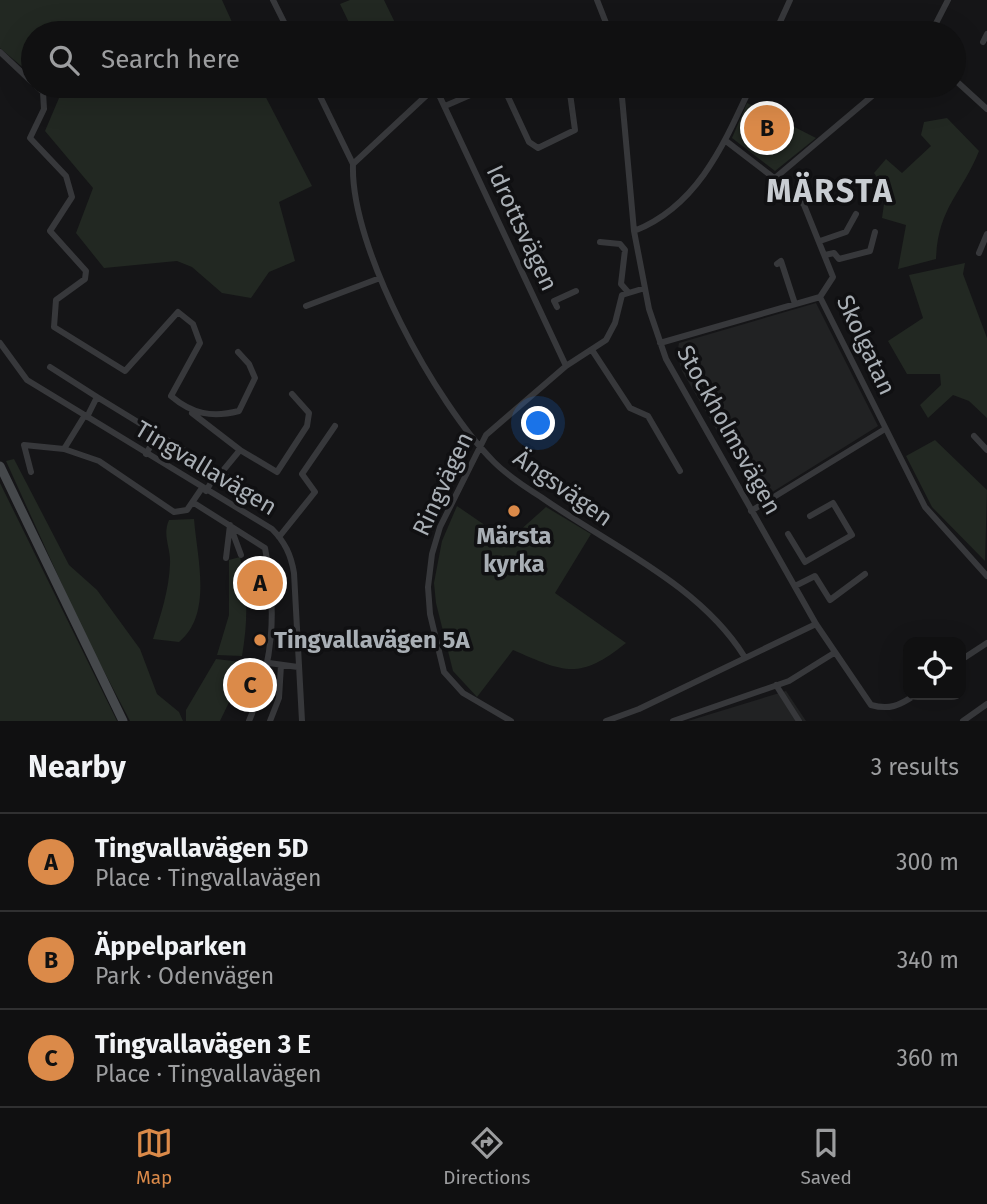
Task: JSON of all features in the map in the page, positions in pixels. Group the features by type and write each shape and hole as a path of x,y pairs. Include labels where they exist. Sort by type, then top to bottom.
{"main road":[{"path":"0,467 122,721"}],"street":[{"path":"274,0 284,21"},
{"path":"597,0 605,21"},
{"path":"780,21 790,0"},
{"path":"937,21 948,0"},
{"path":"983,43 987,34"},
{"path":"0,52 21,71"},
{"path":"966,90 987,109"},
{"path":"43,98 44,109 30,138 66,176 72,197 50,231 86,271 85,279 56,300 54,327 125,371 178,312 193,324 200,343 171,396 240,450 277,472 307,426 309,413 292,394"},
{"name":"Ängsvägen","path":"321,98 353,164 358,209 380,278 405,330 479,445 496,464 540,497 667,580 713,615 730,634 744,656"},
{"path":"353,164 424,98"},
{"path":"440,98 445,106 463,98"},
{"path":"509,98 529,142 538,148 575,130 571,98"},
{"name":"Stockholmsvägen","path":"622,98 634,231 645,288 660,343 679,386 816,624 871,705 884,708 899,706 908,700"},
{"path":"634,231 653,223 697,186 726,141 746,98"},
{"path":"775,178 870,98"},
{"name":"Idrottsvägen","path":"445,106 566,366"},
{"name":"Skolgatan","path":"726,141 775,178 804,205 833,277 820,297 885,429 925,508 987,576"},
{"path":"820,242 846,232 856,214"},
{"path":"825,255 834,253 839,259 870,251 875,232"},
{"path":"979,253 987,234"},
{"path":"600,242 615,242 625,250 621,284 628,292 645,288"},
{"path":"777,264 781,261 795,304"},
{"path":"306,306 380,278"},
{"path":"557,307 554,301 576,291"},
{"name":"Ringvägen","path":"511,721 463,693 449,680 441,662 430,614 428,587 437,536 479,445 492,427 611,333 619,299 628,292"},
{"path":"660,343 820,297"},
{"name":"Tingvallavägen","path":"0,343 27,380 279,537 288,550 294,572 302,721"},
{"path":"592,350 630,408 648,416 680,471"},
{"path":"187,409 204,414 239,411 255,378 250,365 237,352"},
{"path":"50,367 273,505"},
{"path":"64,449 97,397"},
{"path":"279,537 315,492 302,474 335,426"},
{"path":"751,512 885,429"},
{"path":"146,454 157,435"},
{"path":"974,436 987,450"},
{"path":"31,472 24,445 64,449 99,461 174,512 187,510 240,450"},
{"path":"194,503 265,548 274,594 269,663 249,721"},
{"path":"788,534 804,562 852,535 833,503 810,516"},
{"path":"230,526 241,555"},
{"path":"226,558 230,526"},
{"path":"795,586 815,576 830,600 865,574"},
{"path":"606,721 639,709 744,656 816,624"},
{"path":"966,657 987,643"},
{"path":"673,721 776,685 806,671 834,653"},
{"path":"269,663 298,667"},
{"path":"270,721 279,698 281,665"},
{"path":"776,685 799,721"},
{"path":"963,721 987,704"}],"shaded area":[{"path":"0,0 222,0 232,21 21,21 21,66 0,48"},
{"path":"350,0 384,0 394,21 348,21 340,4"},
{"path":"59,98 266,98 312,186 279,202 295,261 269,272 251,298 222,293 192,267 177,261 104,268 76,233 93,188 45,131"},
{"path":"747,103 816,138 775,171 732,138"},
{"path":"947,118 979,151 946,213 941,226 936,259 898,269 906,225 882,218 886,190 874,173 886,159 902,173 931,146 921,135 924,122"},
{"path":"965,263 963,274 987,338 987,418 969,401 953,395 928,418 920,405 941,385 940,374 907,374 888,341 923,318 909,275"},
{"path":"816,303 878,426 758,501 682,371 677,354 679,343"},
{"path":"935,440 987,490 985,561 932,507 906,456"},
{"path":"14,459 69,565 97,590 140,649 157,694 179,712 183,721 130,721 84,633 6,461"},
{"path":"0,483 117,721 0,721"},
{"path":"457,506 508,541 546,507 591,534 555,593 626,643 596,663 571,669 546,664 513,650 477,697 453,671 436,603 434,583 442,541"},
{"path":"194,519 200,568 196,616 190,630 179,642 153,639 168,583 170,558 166,531 169,520"},
{"path":"240,557 246,606 242,656 217,655 229,615 229,560"},
{"path":"216,659 241,662 232,696 220,721 186,721 186,710"},
{"path":"786,691 806,721 688,721"}],"place":[{"name":"Äppelparken","path":"767,128"},
{"name":"Märsta kyrka","path":"514,511"},
{"name":"Tingvallavägen 5D","path":"260,583"},
{"name":"Tingvallavägen 5A","path":"260,640"},
{"name":"Tingvallavägen 3 E","path":"250,685"}],"district":[{"name":"MÄRSTA","path":"830,191"}]}
